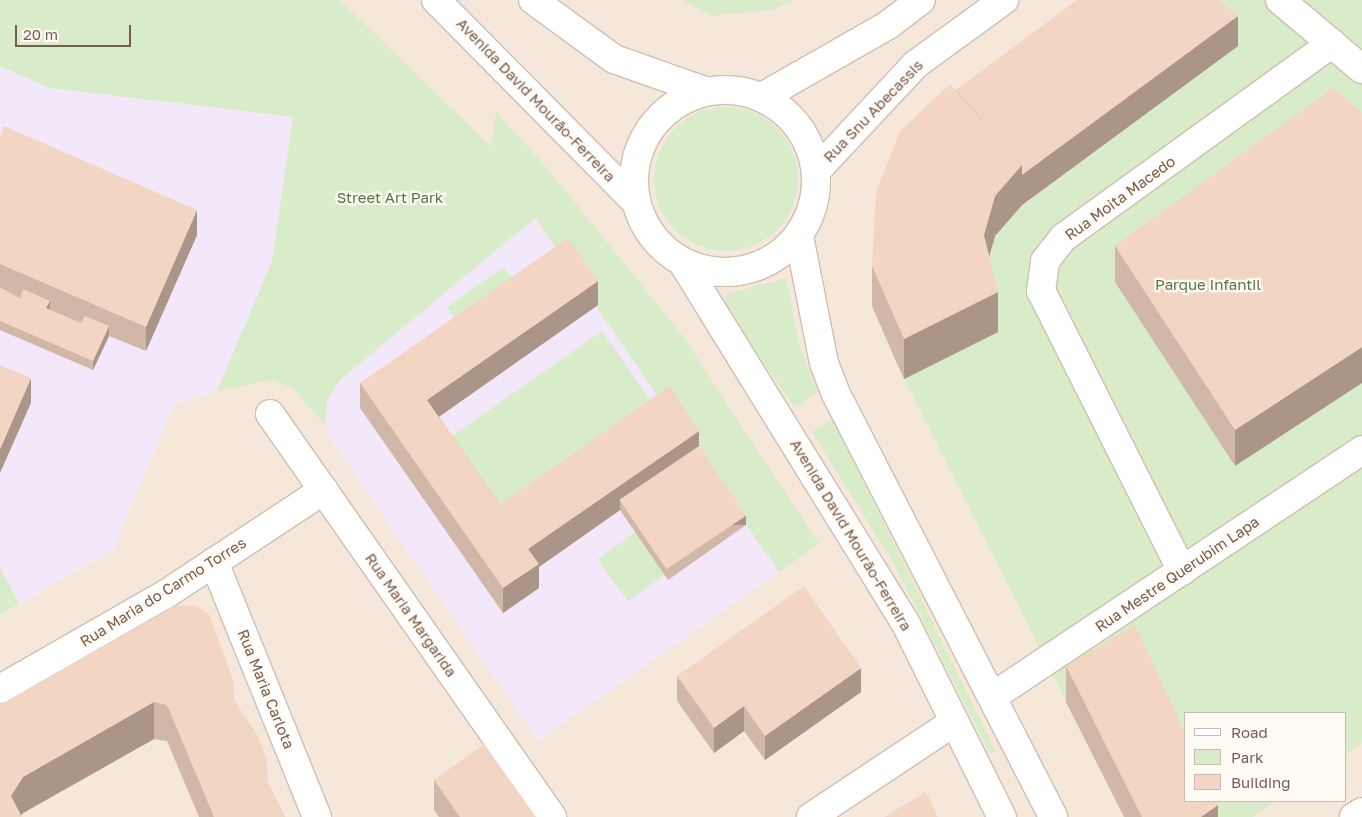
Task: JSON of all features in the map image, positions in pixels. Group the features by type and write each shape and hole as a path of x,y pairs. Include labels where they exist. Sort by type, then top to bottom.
{"street":[{"name":"Avenida David Mourão-Ferreira","path":"436,0 636,202"},
{"path":"533,0 614,59 705,91"},
{"path":"762,97 888,25 921,0"},
{"name":"Rua Snu Abecassis","path":"817,170 916,64 1004,0"},
{"path":"1280,0 1362,69"},
{"name":"Rua Moita Macedo","path":"1182,571 1041,291 1045,260 1063,238 1332,44"},
{"path":"734,90 762,97 789,114 808,140 817,170 816,193 799,236 781,254 759,267 707,272 683,263 661,248 645,227 636,202 633,173 640,145 656,121 678,102 705,91 734,90"},
{"path":"799,236 824,363 836,394 1053,817"},
{"name":"Avenida David Mourão-Ferreira","path":"683,263 875,572 1002,817"},
{"name":"Rua Maria Margarida","path":"270,414 552,817"},
{"name":"Rua Mestre Querubim Lapa","path":"992,697 1362,450"},
{"name":"Rua Maria do Carmo Torres","path":"0,689 214,562 324,490"},
{"name":"Rua Maria Carlota","path":"214,562 317,817"},
{"path":"811,817 954,722"},
{"path":"1354,817 1362,812"}],"shaded area":[{"path":"0,0 1362,0 1362,817 0,817 0,615 113,550 174,404 217,391 293,117 0,66","holes":["975,709 995,752 990,754 969,713"]},
{"path":"0,66 49,88 293,117 272,262 217,391 174,404 113,550 0,615"},
{"path":"535,218 779,572 538,741 328,436 325,415 330,392 342,378"}],"green space":[{"name":"Street Art Park","path":"0,0 340,0 491,147 496,112 546,167 683,336 819,544 779,572 535,218 342,378 327,400 325,425 293,389 273,380 217,391 272,262 293,117 49,88 0,66"},
{"path":"681,0 795,0 771,10 712,16"},
{"name":"Parque Infantil","path":"1112,0 1362,0 1362,743 1347,753 1347,712 1184,712 1184,802 1276,802 1253,817 1124,817 890,351 872,306"},
{"path":"726,107 740,108 754,113 766,119 777,128 786,139 792,151 797,165 797,193 792,207 786,219 777,230 766,239 754,245 740,250 726,251 712,250 698,245 686,239 675,230 666,219 660,207 655,193 654,179 655,165 660,151 666,139 675,128 686,119 698,113 712,108"},
{"path":"504,267 523,294 466,334 447,307"},
{"path":"786,278 799,344 818,392 794,407 723,304 727,294"},
{"path":"602,331 658,410 501,520 446,441"},
{"path":"832,419 996,752 990,754 894,564 812,432"},
{"path":"638,530 669,572 628,601 598,559"},
{"path":"0,567 19,604 0,615"}],"building":[{"path":"1077,0 1219,0 1238,16 1022,175 1022,165 956,90"},
{"path":"950,84 1022,165 995,196 984,235 998,292 904,339 872,266 876,192 900,131"},
{"path":"1333,88 1362,113 1362,347 1235,430 1115,246"},
{"path":"4,126 197,210 146,327 0,264 0,136"},
{"path":"568,238 598,281 427,400 500,505 670,386 699,431 528,549 539,564 503,588 360,383"},
{"path":"0,289 20,298 23,289 50,301 46,308 81,323 85,316 109,326 93,361 0,321"},
{"path":"0,365 31,378 0,449"},
{"path":"699,446 746,516 666,569 619,500"},
{"path":"804,586 861,668 765,736 744,706 714,728 677,676"},
{"path":"194,605 209,614 234,683 234,700 258,736 267,761 268,784 285,817 214,817 167,705 154,702 23,777 11,796 22,817 0,817 0,705 175,606"},
{"path":"1135,625 1184,731 1184,802 1216,802 1218,805 1201,817 1142,817 1066,666"},
{"path":"484,744 536,817 460,817 434,780"},
{"path":"926,792 938,817 884,817"}]}
